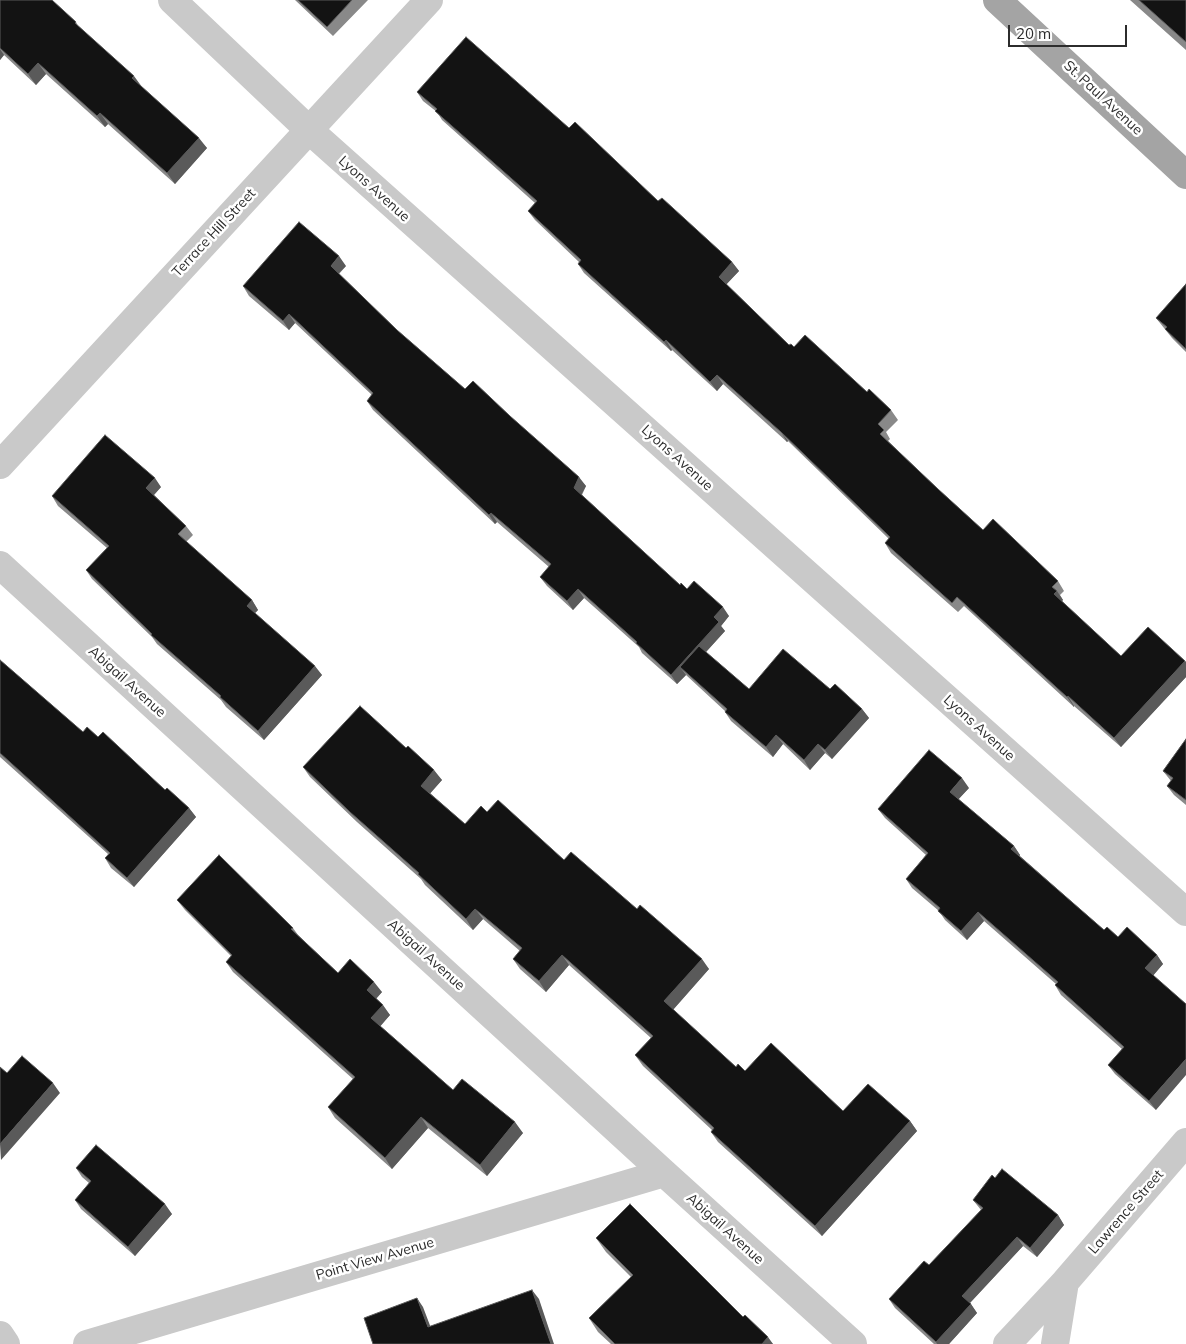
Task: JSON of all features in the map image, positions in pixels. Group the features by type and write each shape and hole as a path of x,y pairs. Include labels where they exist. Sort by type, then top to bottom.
{"main road":[{"name":"St. Paul Avenue","path":"997,0 1186,175"}],"street":[{"name":"Lyons Avenue","path":"172,0 309,130 1186,912"},
{"name":"Terrace Hill Street","path":"0,465 429,0"},
{"name":"Abigail Avenue","path":"0,565 853,1344"},
{"name":"Lawrence Street","path":"1007,1344 1065,1282 1186,1142"},
{"name":"Point View Avenue","path":"87,1344 664,1173"},
{"path":"1055,1344 1065,1282"},
{"path":"0,1335 6,1344"}],"building":[{"path":"0,0 52,0 134,76 132,78 199,138 167,173 100,113 97,116 38,63 28,74 0,48"},
{"path":"298,0 352,0 327,27"},
{"path":"1139,0 1186,0 1186,42"},
{"path":"466,37 569,128 575,122 658,201 662,198 732,262 719,277 789,345 791,344 794,347 805,335 867,392 869,389 891,410 878,424 884,430 880,434 983,530 993,519 1058,581 1052,587 1057,591 1054,594 1121,656 1148,627 1185,661 1114,738 957,597 952,603 885,543 890,537 781,432 717,375 710,382 666,340 664,342 578,264 581,260 528,211 537,201 435,111 437,109 417,92"},
{"path":"299,222 339,256 331,266 397,330 465,389 473,381 579,477 574,488 680,585 681,583 687,589 694,581 723,607 714,617 719,622 671,675 578,589 567,601 540,577 551,564 491,513 489,515 367,401 373,393 289,314 283,321 243,286"},
{"path":"1186,284 1186,349 1165,329 1167,327 1156,318"},
{"path":"105,435 155,478 146,488 186,526 178,534 252,600 247,606 315,666 258,731 151,635 86,570 109,546 52,496"},
{"path":"699,646 749,689 783,649 830,689 835,684 862,709 825,750 818,744 804,760 776,735 766,747 725,712 727,709 680,667"},
{"path":"0,660 83,732 87,727 98,737 103,732 165,790 167,788 189,808 127,878 105,858 110,853 0,753"},
{"path":"360,706 406,748 408,746 434,770 421,786 465,824 481,806 487,812 498,800 564,860 571,852 637,909 640,905 702,959 664,1001 736,1067 738,1064 745,1071 771,1043 843,1111 868,1084 910,1121 815,1226 711,1132 714,1128 635,1055 653,1036 562,955 539,981 513,959 522,948 475,909 466,919 419,873 350,812 303,767"},
{"path":"1186,739 1186,800 1167,786 1173,778 1163,771"},
{"path":"929,750 962,778 950,792 1014,846 1011,849 1104,930 1107,927 1118,937 1127,927 1157,955 1145,968 1186,1004 1186,1059 1149,1101 1108,1065 1124,1047 1055,985 1058,982 978,912 961,931 938,911 940,908 906,879 928,853 878,809"},
{"path":"219,855 293,928 291,929 338,973 350,959 374,982 367,990 383,1005 371,1018 453,1090 462,1079 515,1122 480,1165 421,1117 385,1158 328,1107 355,1077 226,962 232,955 177,900"},
{"path":"22,1056 53,1083 0,1144 0,1067 7,1073"},
{"path":"96,1145 165,1204 128,1247 75,1200 91,1181 76,1168"},
{"path":"1002,1169 1058,1215 1030,1248 1017,1237 962,1296 971,1304 936,1342 889,1299 924,1261 929,1265 983,1208 973,1200 992,1175 995,1178"},
{"path":"630,1204 743,1317 745,1315 768,1337 762,1344 615,1344 589,1318 633,1275 596,1238"},
{"path":"532,1290 551,1344 373,1344 364,1318 417,1298 428,1327"}]}
